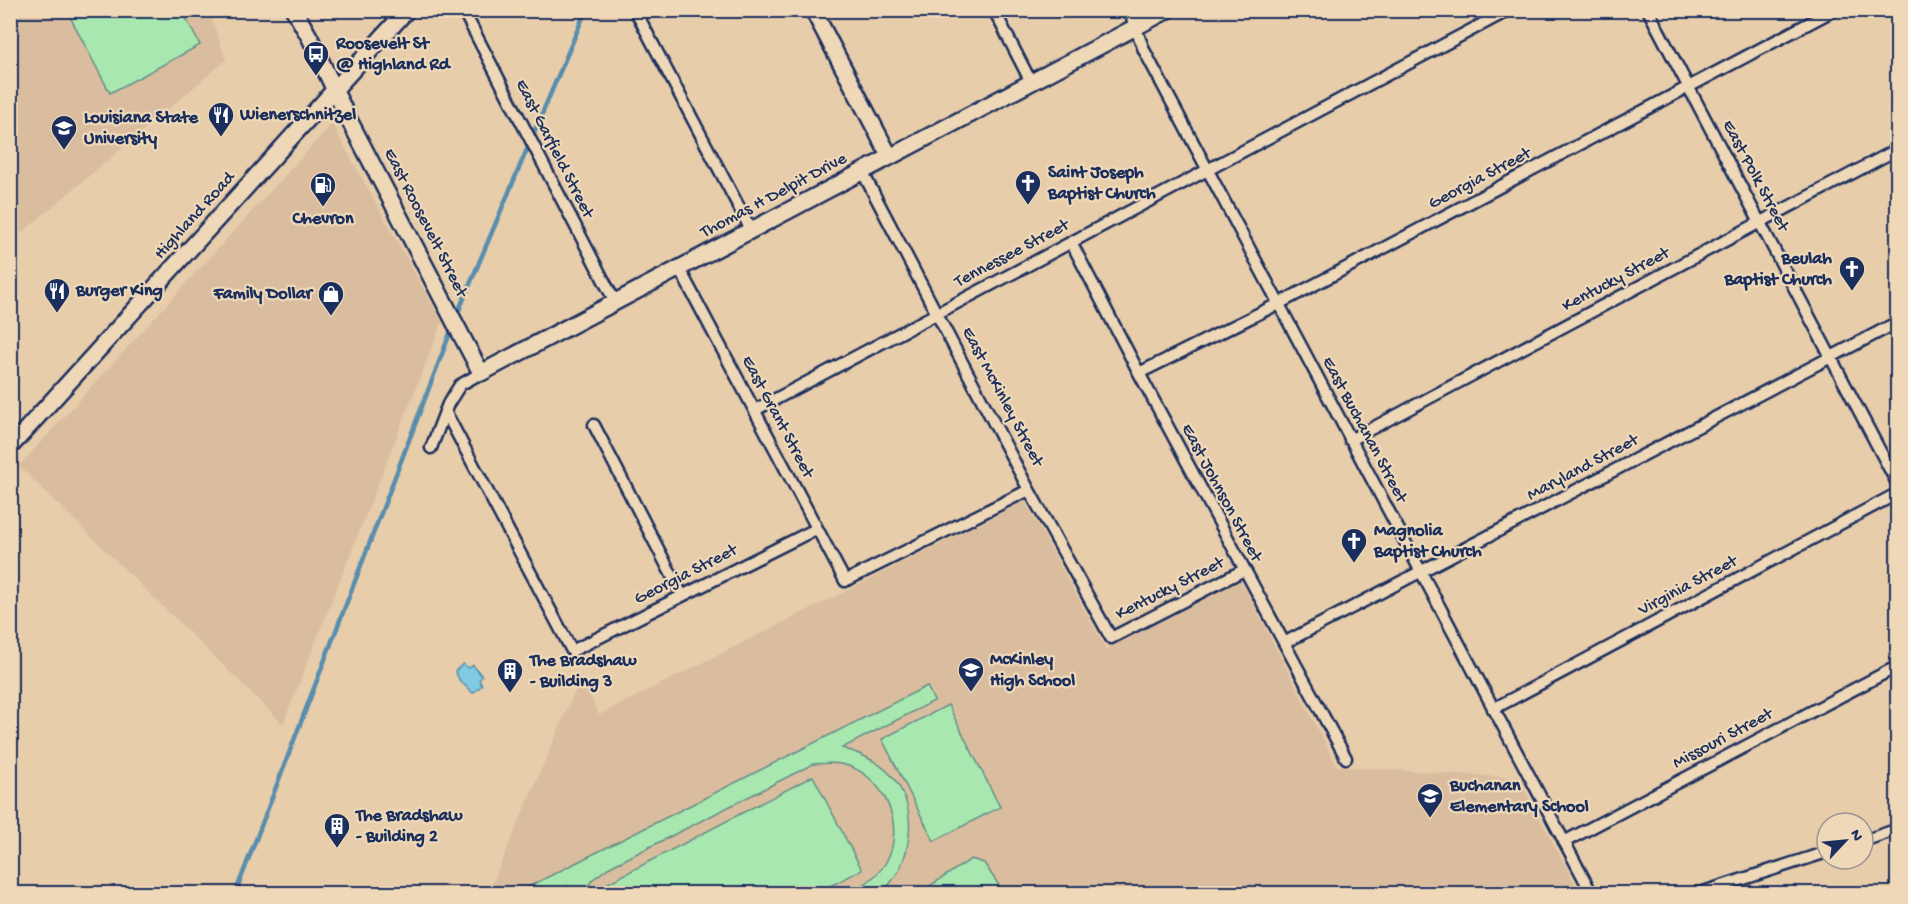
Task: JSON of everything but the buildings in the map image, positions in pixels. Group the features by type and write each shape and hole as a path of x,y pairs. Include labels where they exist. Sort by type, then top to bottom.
{"main road":[{"name":"East Roosevelt Street","path":"294,10 481,373"},
{"name":"Highland Road","path":"10,447 407,10"},
{"path":"813,10 890,157"},
{"name":"Thomas H Delpit Drive","path":"481,373 1168,10"}],"street":[{"name":"East Garfield Street","path":"463,10 615,302"},
{"path":"635,10 751,230"},
{"path":"994,10 1031,82"},
{"name":"East Buchanan Street","path":"1130,10 1144,50 1592,894"},
{"name":"Tennessee Street","path":"755,410 1509,10"},
{"name":"East Polk Street","path":"1648,10 1898,485"},
{"name":"Georgia Street","path":"1139,373 1278,304 1834,10"},
{"name":"Kentucky Street","path":"1350,440 1898,149"},
{"name":"East McKinley Street","path":"862,171 1029,490 1110,638"},
{"name":"East Johnson Street","path":"1071,242 1346,758"},
{"name":"East Grant Street","path":"679,268 845,581 1029,490"},
{"name":"Maryland Street","path":"1284,643 1898,322"},
{"name":"Thomas H Delpit Drive","path":"431,448 447,404 460,385 481,373"},
{"name":"Georgia Street","path":"445,411 572,651 816,529"},
{"path":"594,425 682,595"},
{"name":"Virginia Street","path":"1493,708 1898,493"},
{"name":"Kentucky Street","path":"1110,638 1244,570"},
{"name":"Missouri Street","path":"1564,842 1898,666"},
{"path":"1875,837 1898,829"},
{"path":"1697,894 1815,856"}],"shaded area":[{"name":"Louisiana State University","path":"11,11 209,11 226,60 11,242"},
{"path":"332,124 442,322 283,724 19,466"},
{"name":"McKinley High School","path":"1025,501 1106,649 1241,580 1337,766 1518,778 1580,893 488,894 581,677 599,715"}],"green space":[{"path":"67,11 182,11 200,45 110,93"},
{"path":"927,686 934,701 842,748 866,757 881,766 894,779 905,799 909,814 908,843 898,871 881,893 848,893 870,881 886,862 892,847 894,832 887,802 869,777 856,769 831,763 813,764 608,868 592,880 584,893 565,893 568,886 553,893 516,893"},
{"path":"948,705 1000,807 934,841 882,739"},
{"path":"813,776 862,870 816,893 613,893 608,883"},
{"path":"971,859 984,863 1004,893 919,893"}],"water":[{"path":"463,664 469,668 473,665 482,676 479,680 482,685 473,693 460,681 455,671"}],"waterway":[{"path":"456,317 586,10"},
{"path":"235,894 452,328"}],"place":[{"name":"Roosevelt St @ Highland Rd","path":"316,77"},
{"name":"Wienerschnitzel","path":"221,138"},
{"name":"Louisiana State University","path":"64,151"},
{"name":"Saint Joseph Baptist Church","path":"1028,206"},
{"name":"Chevron","path":"323,208"},
{"name":"Beulah Baptist Church","path":"1852,292"},
{"name":"Burger King","path":"57,314"},
{"name":"Family Dollar","path":"331,317"},
{"name":"Magnolia Baptist Church","path":"1354,564"},
{"name":"McKinley High School","path":"971,693"},
{"name":"The Bradshaw - Building 3","path":"510,694"},
{"name":"Buchanan Elementary School","path":"1430,819"},
{"name":"The Bradshaw - Building 2","path":"337,849"}]}
